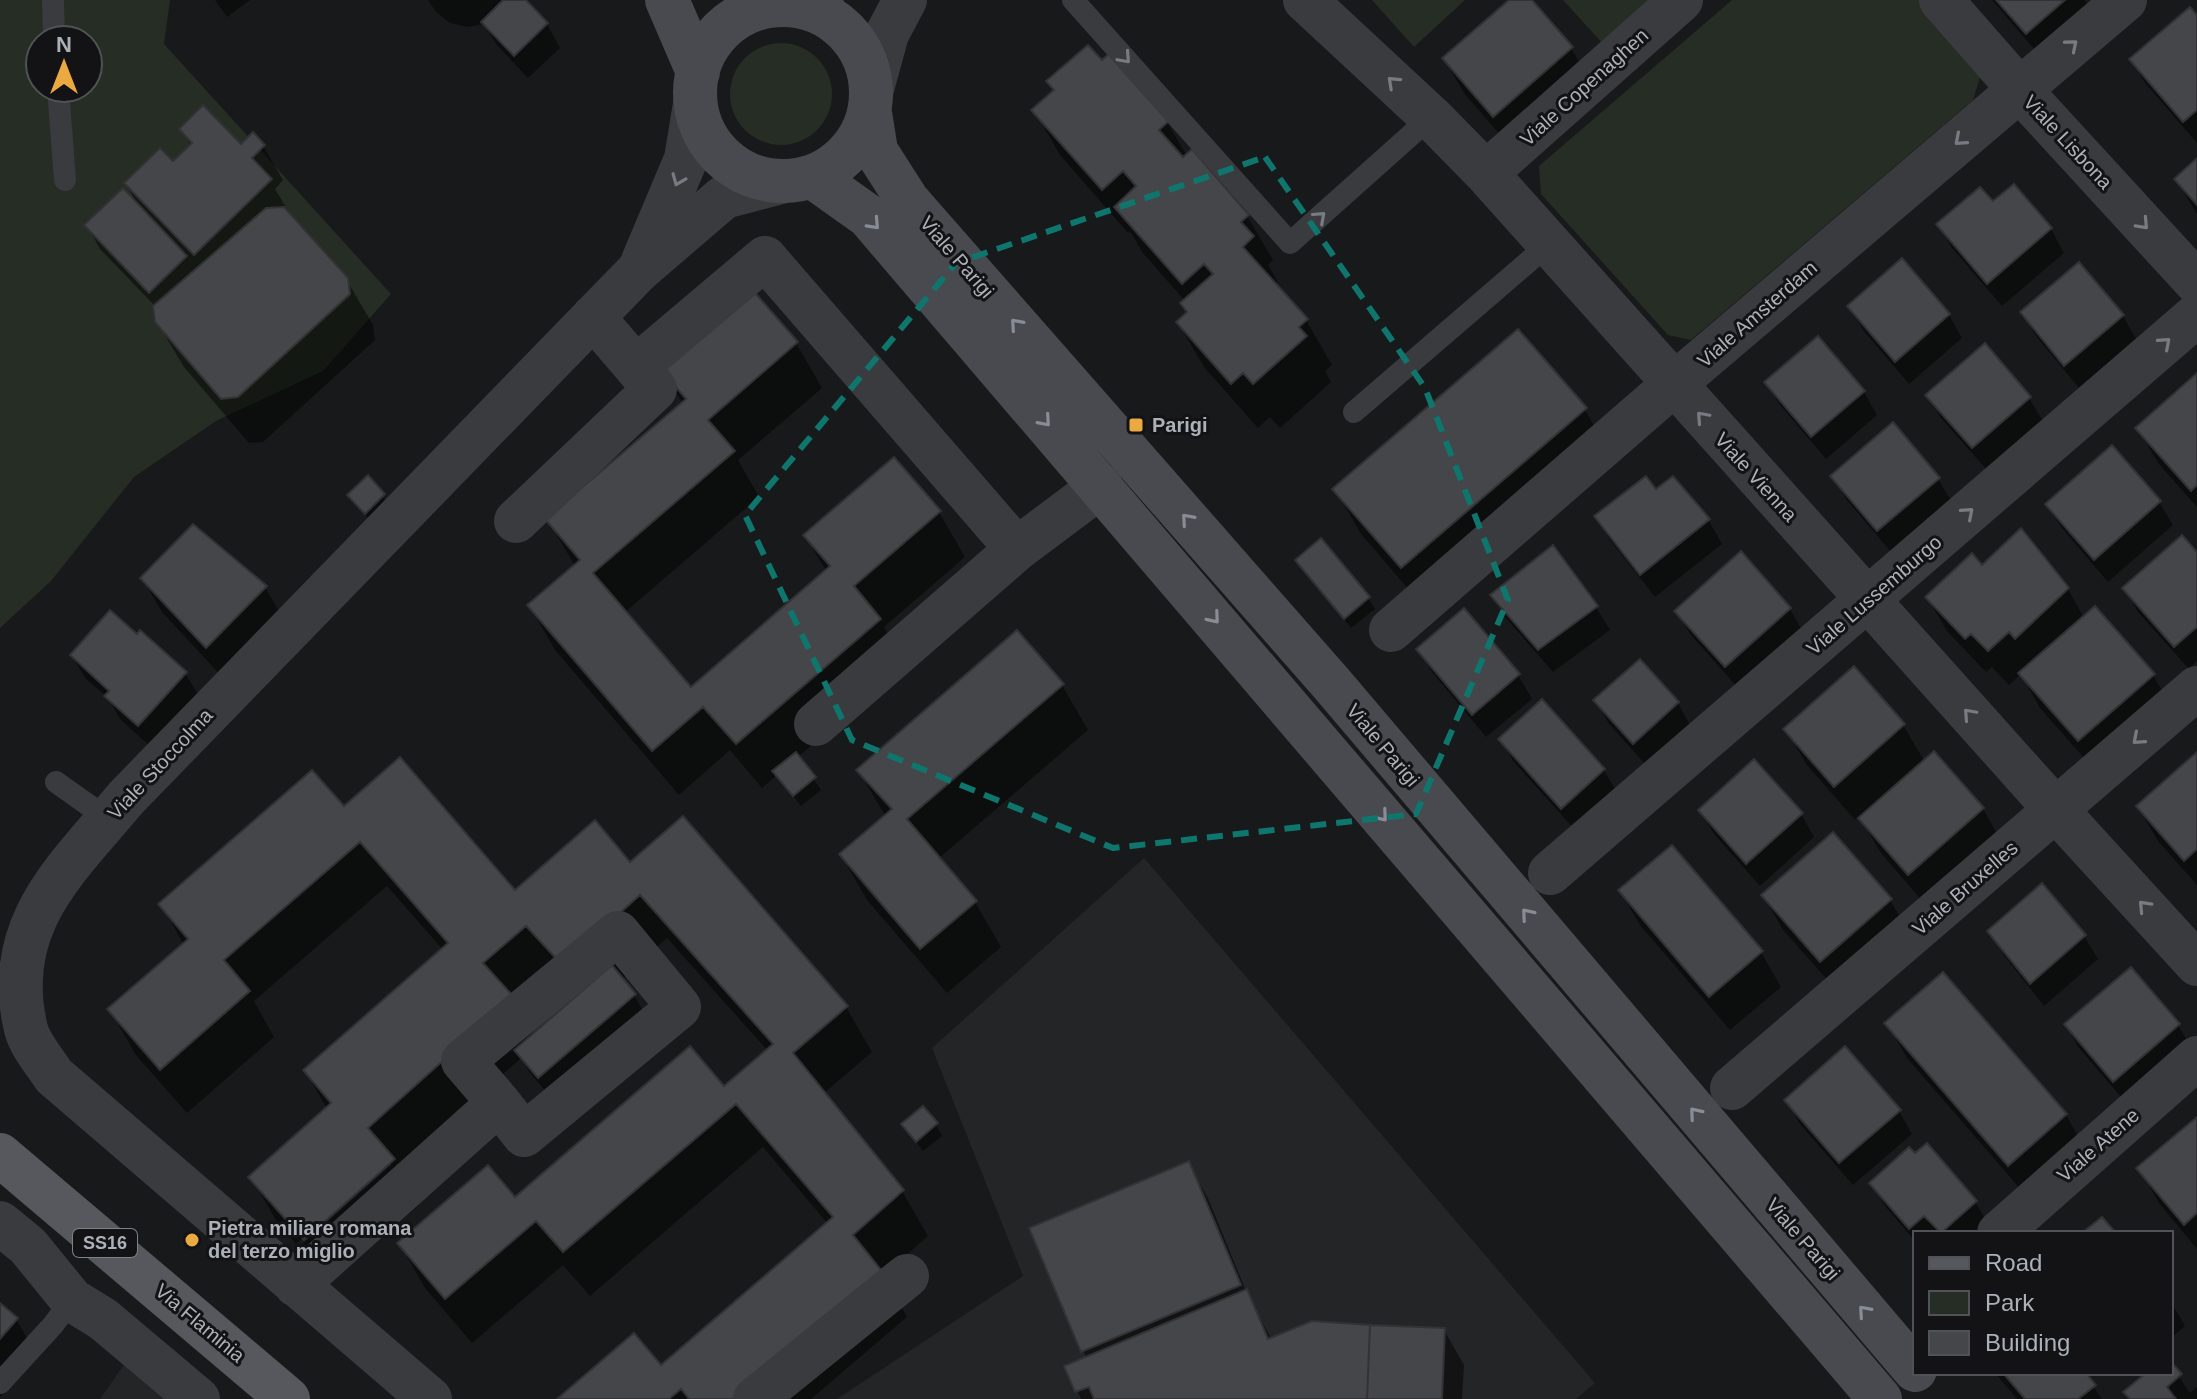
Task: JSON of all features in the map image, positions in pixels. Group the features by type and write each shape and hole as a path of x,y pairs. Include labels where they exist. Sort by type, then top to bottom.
{"main road":[{"path":"667,0 696,88 701,126 713,149 733,166 756,177 797,179 832,167 849,153 861,136 871,101 867,66 857,45 842,27 822,14 793,3 750,11 729,23 713,39 701,59 696,88"},
{"name":"Viale Parigi","path":"871,101 876,151 908,201 1331,683 1913,1367"},
{"name":"Viale Parigi","path":"797,179 868,216 1880,1399"},
{"name":"Via Flaminia","path":"0,1155 288,1399"},
{"name":"Viale Parigi","path":"1919,1375 1940,1399"}],"street":[{"path":"871,101 887,34 905,0"},
{"name":"Viale Vienna","path":"1305,0 1431,117 1486,173 1673,385 2197,964"},
{"name":"Viale Copenaghen","path":"1486,173 1681,0"},
{"name":"Viale Lisbona","path":"1941,0 2197,283"},
{"name":"Viale Amsterdam","path":"1391,630 2125,0"},
{"name":"Viale Stoccolma","path":"639,270 686,159 696,88"},
{"name":"Viale Stoccolma","path":"430,1399 54,1076 27,1031 19,972 35,913 63,871 108,819 639,270 724,197 797,179"},
{"path":"636,367 765,258 1017,549"},
{"name":"Viale Lussemburgo","path":"1550,873 2197,315"},
{"path":"516,521 655,389 593,317"},
{"path":"816,724 1017,549 1101,486"},
{"name":"Viale Bruxelles","path":"1732,1088 2197,688"},
{"path":"618,933 679,1007 524,1135 499,1103 463,1061 618,933"},
{"name":"Viale Atene","path":"2001,1231 2197,1058"},
{"path":"296,1285 499,1103"},
{"path":"0,1223 28,1246 72,1300 103,1319 183,1387 210,1331"},
{"path":"755,1399 907,1276"}],"lane":[{"path":"53,0 54,24"},
{"path":"1073,0 1290,243 1431,117"},
{"path":"59,104 65,180"},
{"path":"1354,412 1549,244"},
{"path":"56,782 108,819"},
{"path":"0,1383 72,1300"}],"highlighted area":[{"path":"1265,157 1425,388 1508,600 1416,814 1113,848 852,740 745,515 956,263"}],"shaded area":[{"path":"1144,858 1595,1383 1576,1399 837,1399 1023,1276 932,1048"},
{"path":"126,1362 171,1399 100,1399"}],"green space":[{"path":"0,0 170,0 164,44 391,294 323,371 216,421 134,477 51,581 0,628"},
{"path":"1372,0 1465,0 1414,47"},
{"path":"1563,0 1654,0 1603,44"},
{"path":"1732,0 1921,0 1982,71 1973,100 1691,340 1668,335 1541,194 1539,166"},
{"path":"781,43 800,47 817,58 828,75 832,94 828,113 817,130 800,141 781,145 762,141 745,130 734,113 730,94 734,75 745,58 762,47"}],"building":[{"path":"503,0 526,0 548,23 514,56 481,22"},
{"path":"1509,0 1532,0 1573,47 1493,117 1442,58"},
{"path":"1996,0 2065,0 2026,34"},
{"path":"2190,7 2197,15 2197,110 2183,122 2129,59"},
{"path":"1088,45 1102,60 1110,53 1169,121 1159,130 1183,157 1192,149 1249,215 1241,222 1254,236 1243,247 1308,319 1299,327 1307,336 1253,384 1243,373 1231,384 1176,322 1187,312 1180,303 1213,274 1204,264 1182,284 1114,207 1136,186 1123,171 1102,190 1031,110 1054,90 1046,81"},
{"path":"203,105 241,144 253,132 265,145 252,158 272,179 194,255 124,183 160,148 173,161 192,143 179,129"},
{"path":"2197,158 2197,205 2174,179"},
{"path":"2014,184 2052,228 1987,284 1936,224 1980,187 1993,201"},
{"path":"123,188 187,256 149,293 84,225"},
{"path":"284,207 348,278 350,294 238,397 221,399 155,322 153,306 266,208"},
{"path":"1902,258 1950,314 1895,362 1847,306"},
{"path":"2079,262 2124,315 2064,366 2020,312"},
{"path":"749,286 798,342 708,420 735,451 593,573 691,687 830,566 803,535 894,457 941,511 854,586 881,619 736,744 703,707 652,751 527,605 580,560 545,519 686,399 657,365"},
{"path":"1518,329 1587,408 1401,568 1332,489"},
{"path":"1818,336 1865,391 1811,437 1764,382"},
{"path":"1985,343 2031,397 1972,448 1925,395"},
{"path":"2197,373 2197,485 2191,491 2135,428"},
{"path":"1893,422 1940,478 1877,531 1830,476"},
{"path":"2112,445 2161,501 2094,560 2045,504"},
{"path":"368,475 385,494 365,514 347,495"},
{"path":"1646,476 1656,489 1673,476 1710,519 1640,575 1594,516"},
{"path":"193,524 267,586 206,648 140,578"},
{"path":"2021,528 2069,588 2015,639 2009,632 1988,651 1971,634 1965,639 1925,597 1972,553 1982,565"},
{"path":"2182,535 2197,552 2197,627 2174,647 2122,588"},
{"path":"1321,538 1370,597 1344,619 1295,560"},
{"path":"1553,545 1598,606 1538,650 1490,595"},
{"path":"1741,551 1791,608 1725,667 1674,611"},
{"path":"2095,606 2155,674 2078,741 2018,673"},
{"path":"1464,608 1520,674 1472,715 1416,649"},
{"path":"110,610 137,634 140,630 187,672 138,726 104,696 109,691 70,655"},
{"path":"1017,630 1064,684 907,819 977,901 920,949 839,854 892,809 856,770"},
{"path":"1640,659 1679,702 1633,744 1593,700"},
{"path":"1854,666 1905,724 1834,787 1783,729"},
{"path":"1542,699 1605,769 1561,809 1498,739"},
{"path":"1934,751 1984,808 1908,875 1858,818"},
{"path":"796,752 816,777 793,796 772,771"},
{"path":"2197,752 2197,849 2184,861 2136,806"},
{"path":"400,757 515,890 595,820 630,862 683,816 848,1006 793,1053 904,1190 853,1235 882,1271 733,1399 689,1399 681,1389 669,1399 557,1399 634,1333 661,1365 833,1217 736,1104 563,1252 536,1221 445,1299 397,1243 488,1165 515,1197 690,1046 724,1086 773,1044 640,895 562,965 526,926 483,963 514,997 368,1128 395,1159 304,1240 248,1177 331,1103 303,1070 448,943 360,842 224,960 250,991 160,1070 107,1009 188,939 158,904 312,770 344,806"},
{"path":"1754,759 1803,813 1746,864 1698,810"},
{"path":"1833,832 1892,899 1820,962 1761,895"},
{"path":"1672,845 1763,951 1709,997 1618,890"},
{"path":"2042,883 2086,935 2030,984 1987,931"},
{"path":"612,965 636,994 538,1078 514,1050"},
{"path":"2131,967 2180,1024 2113,1082 2064,1024"},
{"path":"1943,972 2067,1114 2008,1166 1884,1023"},
{"path":"1845,1046 1901,1110 1839,1163 1784,1100"},
{"path":"923,1106 938,1123 916,1142 901,1124"},
{"path":"2197,1117 2197,1213 2184,1225 2136,1168"},
{"path":"1927,1143 1977,1201 1943,1231 1939,1231 1924,1216 1909,1229 1869,1183 1909,1147 1915,1153"},
{"path":"1189,1161 1241,1285 1081,1352 1029,1228"},
{"path":"2102,1217 2114,1231 2084,1231"},
{"path":"1247,1289 1268,1339 1312,1321 1370,1325 1367,1399 1094,1399 1089,1387 1075,1392 1064,1366"},
{"path":"0,1303 18,1318 0,1339"},
{"path":"1370,1325 1445,1328 1442,1399 1367,1399"},
{"path":"2173,1364 2182,1374 2167,1387 2176,1399 2130,1399 2123,1392 2144,1375 2173,1375"},
{"path":"2005,1375 2088,1375 2096,1385 2078,1399 2025,1399"}],"place":[{"name":"Parigi","path":"1136,425"},
{"name":"Pietra miliare romana del terzo miglio","path":"192,1240"}]}
